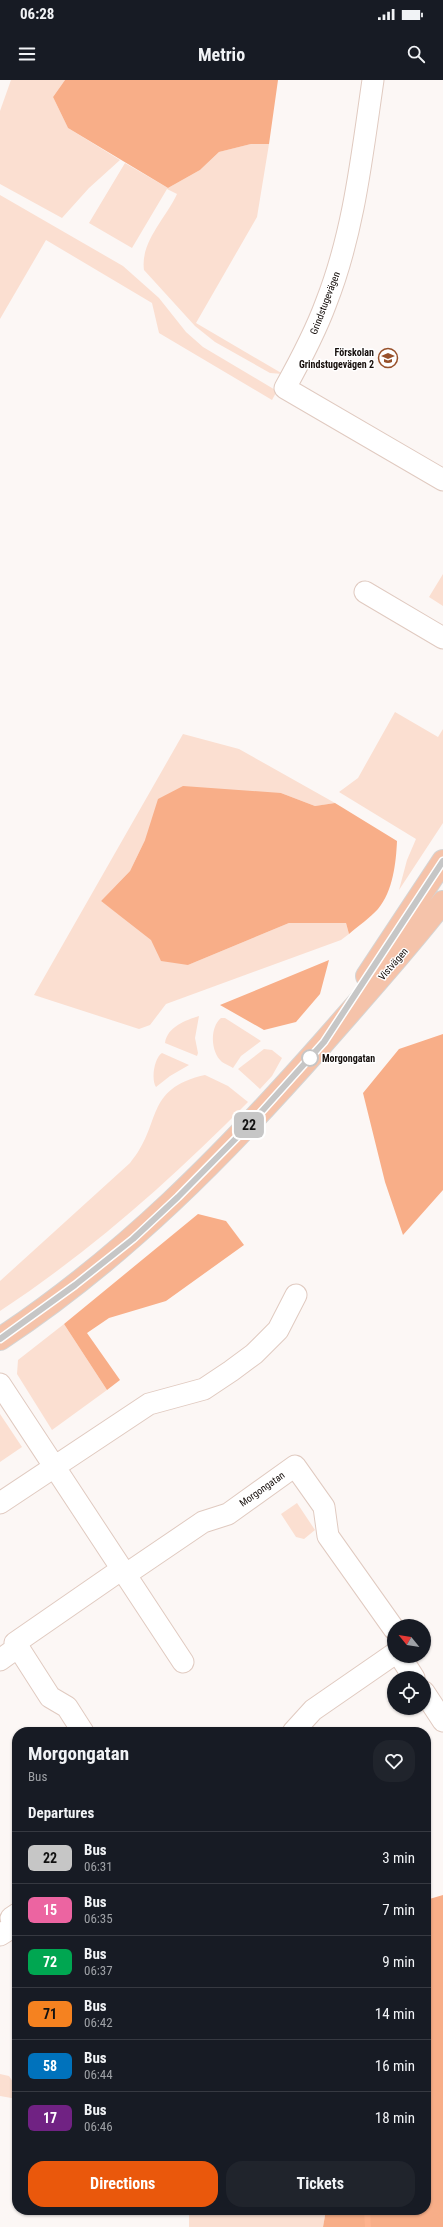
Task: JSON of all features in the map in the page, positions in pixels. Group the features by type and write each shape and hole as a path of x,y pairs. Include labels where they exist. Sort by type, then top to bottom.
{"main road":[{"name":"Vistvägen","path":"324,1042 443,861"},
{"name":"Vistvägen","path":"0,1339 81,1281 133,1239 178,1197 276,1096 403,953 443,902"}],"street":[{"name":"Grindstugevägen","path":"373,80 352,216 341,259 323,310 285,388 443,480"},
{"path":"365,592 443,638"},
{"path":"0,1503 149,1404 204,1389 236,1367 254,1354 278,1330 296,1295"},
{"path":"0,1384 183,1662"},
{"name":"Morgongatan","path":"0,1660 18,1647 15,1642 204,1522 228,1514 295,1466 324,1507 328,1536 387,1619"},
{"path":"18,1647 50,1697 67,1707 80,1727"},
{"path":"298,1727 313,1710 387,1659"},
{"path":"431,1703 443,1721"}],"shaded area":[{"path":"11,80 65,80 53,97 68,128 120,160 89,188 62,218 0,184 0,111"},
{"path":"65,80 278,80 269,144 251,144 219,152 200,170 168,188 68,128 53,97"},
{"path":"251,144 269,144 257,217 196,323 283,374 270,373 215,342 195,326 144,270 146,250 150,240 177,194 167,189 132,248 89,223 125,163 168,188 200,170 219,152"},
{"path":"0,195 123,266 159,298 186,332 203,347 277,391 272,400 159,333 152,303 46,240 0,319"},
{"path":"443,574 443,606 429,597"},
{"path":"395,712 438,737 443,729 443,823 399,890 407,860 416,839 339,792 358,778"},
{"path":"183,734 239,749 335,803 315,806 281,793 145,840 130,871 101,901 188,965 289,923 346,923 349,934 341,940 166,1004 150,1025 139,1029 34,995"},
{"path":"183,786 281,793 315,806 335,803 397,841 393,876 383,902 368,919 349,934 346,923 289,923 188,965 161,961 151,940 101,901 130,871 145,840 158,799"},
{"path":"329,960 320,994 296,1022 264,1030 220,1005"},
{"path":"199,1016 195,1038 198,1053 197,1056 165,1043 173,1028 183,1022"},
{"path":"221,1018 225,1018 261,1041 241,1056 233,1068 222,1062 215,1052 213,1033 217,1022"},
{"path":"443,1034 443,1190 403,1235 385,1182 363,1093 399,1049"},
{"path":"264,1049 272,1050 282,1058 272,1076 260,1089 238,1069"},
{"path":"162,1053 189,1065 170,1076 156,1087 154,1084 154,1069 157,1059"},
{"path":"205,1075 228,1086 248,1102 190,1159 130,1213 66,1264 0,1311 0,1281 130,1163 140,1149 163,1099 172,1089 185,1081"},
{"path":"198,1214 226,1221 244,1245 166,1301 109,1318 87,1333 120,1380 107,1390 64,1324"},
{"path":"64,1324 107,1390 52,1430 17,1374 18,1360"},
{"path":"0,1414 22,1447 0,1462"},
{"path":"297,1503 315,1530 304,1539 296,1537 281,1514"},
{"path":"443,1895 443,2227 323,2227 325,2215 431,2215 431,1899"},
{"path":"0,2074 9,2076 12,2080 12,2098 0,2096"},
{"path":"189,2215 325,2215 323,2227 189,2227"}],"waterway":[{"path":"367,2215 368,2227"}],"bus line":[{"name":"22","path":"0,1339 27,1321 87,1276 133,1239 221,1155 254,1120 324,1042 443,861"}],"place":[{"name":"Förskolan Grindstugevägen 2","path":"388,358"},
{"name":"Morgongatan","path":"310,1058"}]}
